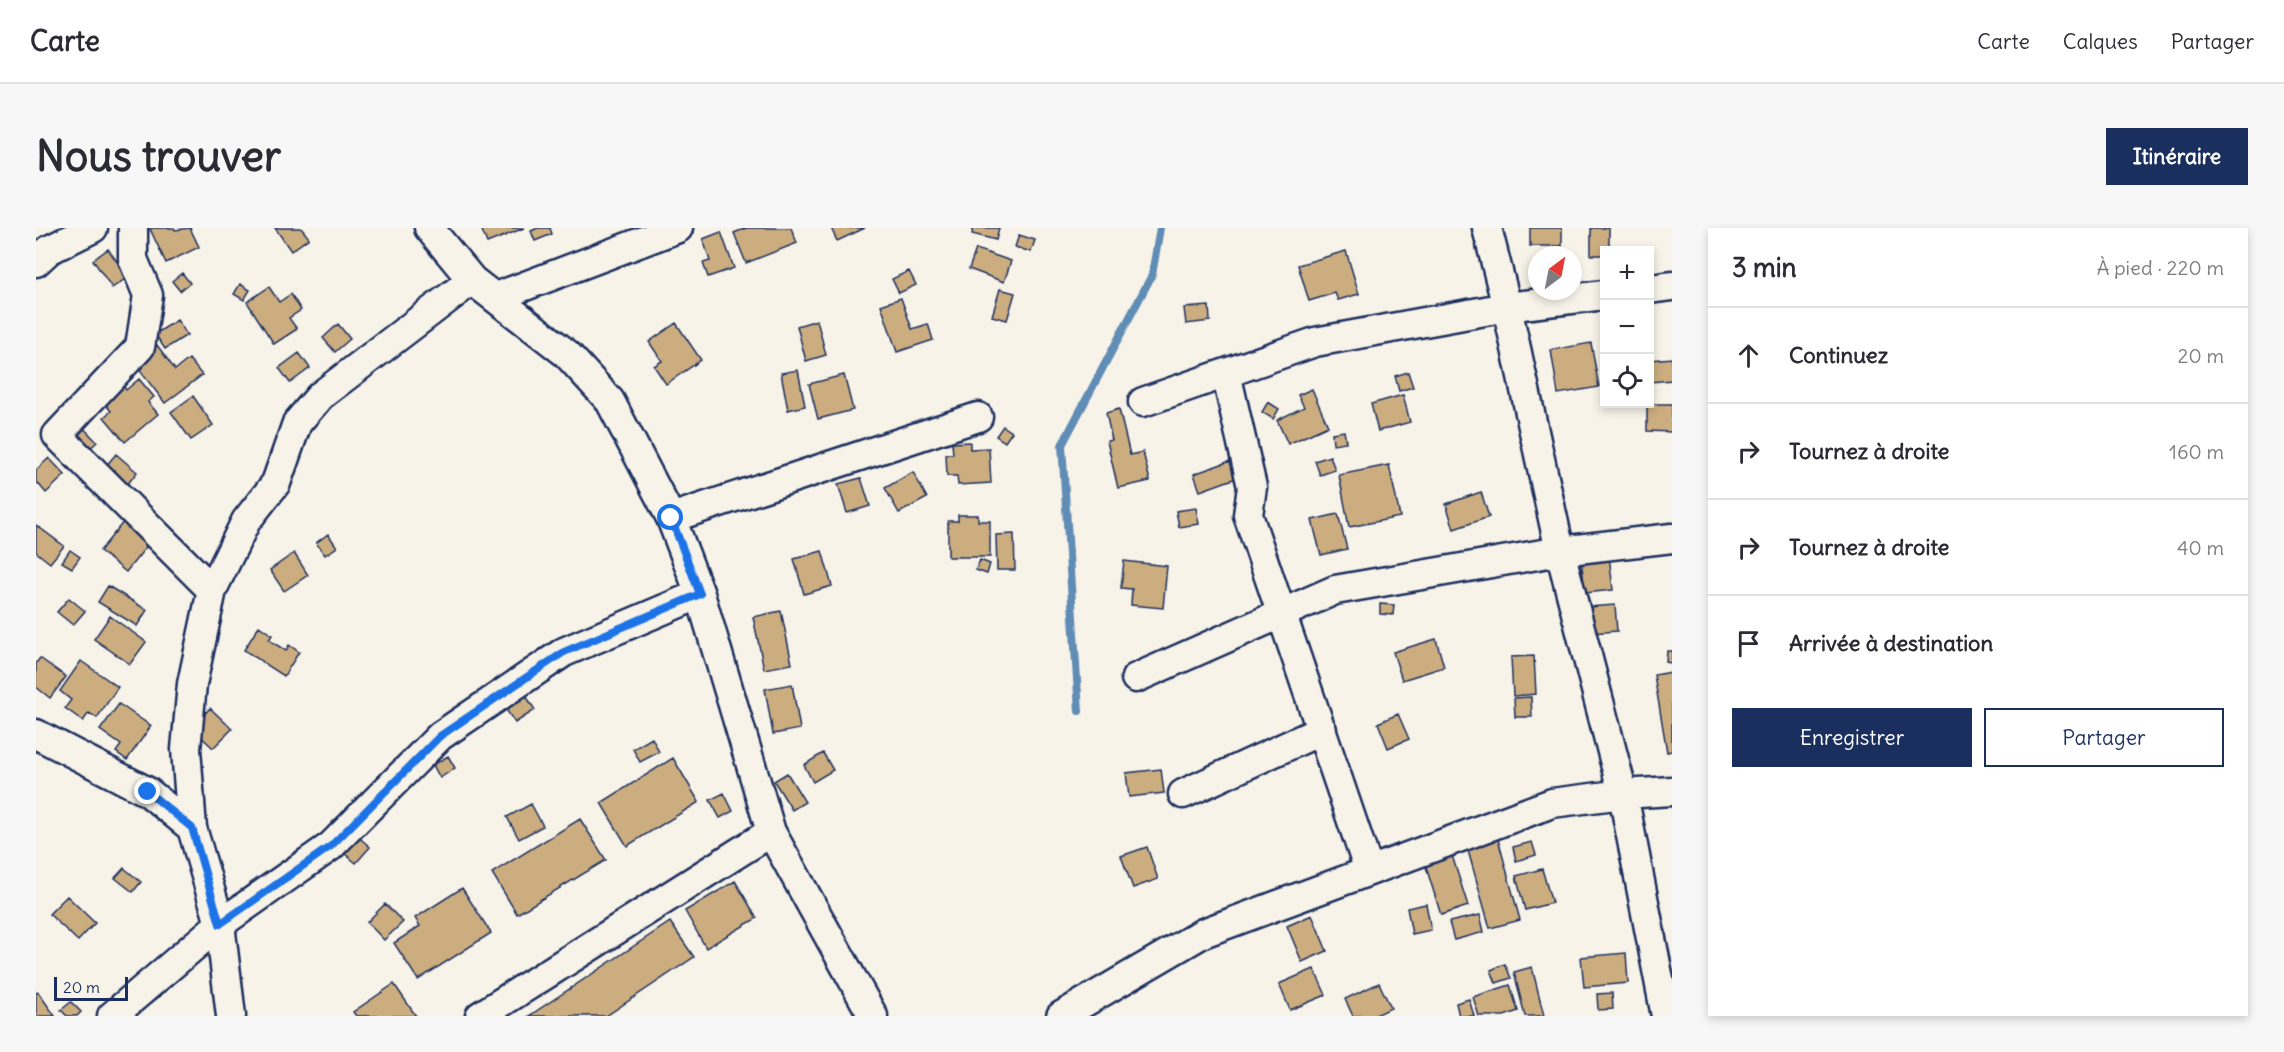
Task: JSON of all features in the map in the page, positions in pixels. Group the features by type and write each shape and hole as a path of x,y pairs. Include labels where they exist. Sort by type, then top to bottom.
{"street":[{"path":"36,262 49,250 93,228"},
{"path":"133,228 133,259 148,295 140,347 57,435 212,590"},
{"path":"429,228 472,280 567,354 610,401 671,518 700,594 771,832 873,1016"},
{"path":"496,297 678,228"},
{"path":"1487,228 1507,307 1560,551 1623,794 1666,1016"},
{"path":"231,1016 220,924 192,828 186,749 192,684 212,590 246,521 276,483 297,423 320,396 472,280"},
{"path":"1654,288 1672,286"},
{"path":"1143,402 1315,342 1507,307 1600,296"},
{"path":"1226,373 1252,487 1248,515 1369,871"},
{"path":"671,518 978,417"},
{"path":"1136,678 1335,590 1560,551 1672,538"},
{"path":"112,1016 220,924 331,846 440,736 564,652 700,594"},
{"path":"1184,794 1322,730"},
{"path":"36,734 148,792 192,828"},
{"path":"1060,1016 1203,933 1552,803 1623,794 1672,791"},
{"path":"480,1016 771,832"}],"building":[{"path":"174,228 175,230 190,228 199,247 166,263 150,229"},
{"path":"275,228 301,228 309,238 291,251"},
{"path":"481,228 524,228 487,243"},
{"path":"538,228 550,228 552,234 535,241 531,231"},
{"path":"746,228 791,228 797,243 746,263 734,233"},
{"path":"831,228 865,228 837,241"},
{"path":"973,228 999,228 996,240 972,234"},
{"path":"1530,228 1562,228 1562,246 1530,246"},
{"path":"1591,228 1609,228 1609,246 1600,246 1600,255 1591,255"},
{"path":"721,232 734,268 708,277 703,263 710,261 703,239"},
{"path":"1019,235 1035,240 1031,252 1015,247"},
{"path":"108,249 128,277 112,288 93,260"},
{"path":"976,249 1011,261 1004,282 969,269"},
{"path":"1346,251 1359,294 1338,300 1335,293 1309,301 1298,265"},
{"path":"909,271 916,285 899,293 892,279"},
{"path":"182,273 190,283 180,291 172,281"},
{"path":"240,284 250,290 244,300 234,294"},
{"path":"269,287 279,302 291,294 301,310 289,318 297,329 274,344 247,302"},
{"path":"1000,289 1015,293 1007,320 992,316"},
{"path":"901,298 912,329 928,324 933,340 897,352 881,305"},
{"path":"1209,306 1210,321 1186,324 1184,308"},
{"path":"177,320 187,335 165,349 155,334"},
{"path":"817,320 826,355 806,361 797,326"},
{"path":"676,323 701,360 666,384 654,366 662,361 649,342"},
{"path":"338,324 350,339 335,352 323,338"},
{"path":"1591,343 1599,387 1558,394 1551,350"},
{"path":"157,345 175,370 189,359 202,375 165,403 134,363"},
{"path":"299,353 310,368 290,383 279,368"},
{"path":"1672,358 1672,380 1654,382 1654,360"},
{"path":"798,370 805,406 788,410 781,373"},
{"path":"1408,372 1413,387 1399,391 1395,376"},
{"path":"844,375 853,410 818,419 809,384"},
{"path":"139,379 154,397 148,402 158,414 125,442 104,417 111,411 102,400 122,384 126,390"},
{"path":"1312,389 1328,426 1288,444 1277,420 1304,407 1298,395"},
{"path":"1403,395 1410,422 1378,431 1371,404"},
{"path":"193,396 213,425 191,440 171,412"},
{"path":"1268,402 1279,409 1273,419 1262,412"},
{"path":"1654,404 1672,404 1672,432 1647,431 1647,408 1654,408"},
{"path":"1119,409 1130,455 1143,452 1150,481 1118,488 1107,441 1112,440 1106,413"},
{"path":"72,416 97,442 83,455 58,430"},
{"path":"1003,426 1012,432 1005,442 996,436"},
{"path":"1344,431 1346,442 1333,444 1332,433"},
{"path":"970,442 970,449 989,448 991,483 958,485 957,476 947,476 946,454 953,454 952,443"},
{"path":"116,454 137,472 127,485 105,467"},
{"path":"1330,456 1335,470 1320,475 1315,461"},
{"path":"49,458 65,475 46,493 36,481 36,470"},
{"path":"1230,461 1236,478 1200,491 1194,474"},
{"path":"1389,465 1400,517 1349,527 1339,475"},
{"path":"913,472 927,498 899,513 885,488"},
{"path":"861,478 870,506 847,513 838,484"},
{"path":"1481,492 1489,517 1454,529 1446,504"},
{"path":"1196,508 1199,524 1179,527 1176,511"},
{"path":"1338,514 1347,549 1321,555 1312,520"},
{"path":"958,515 978,515 978,521 990,521 990,557 948,557 948,521 958,521"},
{"path":"124,521 150,542 126,572 100,551"},
{"path":"36,525 64,546 50,563 36,552"},
{"path":"328,534 337,547 325,555 316,543"},
{"path":"1014,534 1015,570 997,570 996,535"},
{"path":"1608,546 1613,590 1585,593 1580,549"},
{"path":"70,550 80,557 72,568 62,562"},
{"path":"822,551 832,586 804,594 794,559"},
{"path":"294,553 308,575 284,591 270,570"},
{"path":"980,560 990,564 987,574 976,570"},
{"path":"1124,561 1167,566 1163,608 1131,605 1132,589 1121,588"},
{"path":"108,586 147,610 137,626 98,602"},
{"path":"69,598 85,611 73,625 57,612"},
{"path":"1380,604 1394,605 1393,615 1380,614"},
{"path":"1615,605 1617,631 1591,633 1589,607"},
{"path":"781,611 792,664 764,669 753,617"},
{"path":"110,616 146,642 130,664 94,639"},
{"path":"259,626 272,635 269,640 286,651 289,645 299,652 284,676 244,650"},
{"path":"1436,639 1444,667 1402,680 1393,652"},
{"path":"1667,651 1672,651 1672,663 1666,662"},
{"path":"1534,656 1536,694 1513,696 1511,657"},
{"path":"40,658 66,677 50,698 36,687 36,663"},
{"path":"81,661 118,687 97,718 89,713 83,721 65,708 71,700 60,691"},
{"path":"1672,672 1672,751 1667,752 1654,675"},
{"path":"792,684 800,729 773,734 765,689"},
{"path":"525,694 535,710 515,723 505,708"},
{"path":"1531,697 1532,717 1515,717 1514,698"},
{"path":"119,704 151,726 127,760 116,752 121,745 100,730"},
{"path":"210,708 232,729 213,748 192,728"},
{"path":"1398,714 1409,739 1388,748 1378,723"},
{"path":"652,738 659,752 640,762 633,749"},
{"path":"823,753 833,770 813,782 804,765"},
{"path":"448,756 455,768 440,778 433,765"},
{"path":"673,758 699,802 627,846 601,803"},
{"path":"1161,769 1164,793 1129,797 1126,773"},
{"path":"787,773 805,802 792,810 774,781"},
{"path":"724,793 733,811 720,818 710,800"},
{"path":"531,804 543,826 519,839 507,817"},
{"path":"580,819 606,860 517,914 492,873"},
{"path":"1444,830 1468,906 1441,915 1417,838"},
{"path":"354,833 370,847 356,863 339,849"},
{"path":"1498,839 1520,920 1490,928 1467,847"},
{"path":"1532,842 1536,855 1516,861 1513,847"},
{"path":"1147,847 1158,879 1133,888 1121,856"},
{"path":"124,868 141,882 133,892 115,878"},
{"path":"1542,869 1552,903 1525,910 1516,876"},
{"path":"735,881 757,918 706,948 685,911"},
{"path":"462,888 491,933 418,980 394,943 420,926 415,918"},
{"path":"67,896 95,923 78,941 49,914"},
{"path":"385,904 403,922 384,940 367,922"},
{"path":"1426,904 1431,930 1412,934 1407,908"},
{"path":"1312,915 1327,951 1302,962 1287,926"},
{"path":"1480,915 1484,932 1454,940 1449,922"},
{"path":"670,922 694,957 606,1016 529,1016"},
{"path":"1626,953 1628,983 1584,987 1581,957"},
{"path":"1505,964 1511,978 1496,983 1491,970"},
{"path":"1532,967 1544,1016 1525,1016 1514,972"},
{"path":"1314,969 1326,995 1290,1010 1279,984"},
{"path":"1379,983 1391,1008 1374,1016 1353,1016 1345,999"},
{"path":"394,984 416,1016 356,1016 353,1012"},
{"path":"1510,985 1518,1011 1504,1016 1479,1016 1473,997"},
{"path":"38,992 55,1016 36,1016 36,993"},
{"path":"1612,993 1613,1009 1598,1010 1597,994"},
{"path":"1469,999 1474,1016 1459,1016 1456,1003"},
{"path":"71,1002 81,1012 77,1016 67,1016 61,1010"}],"waterway":[{"path":"1079,711 1062,445 1152,275 1160,228"}],"route":[{"path":"148,792 192,828 220,924 331,846 440,736 564,652 700,594 671,518"}]}
